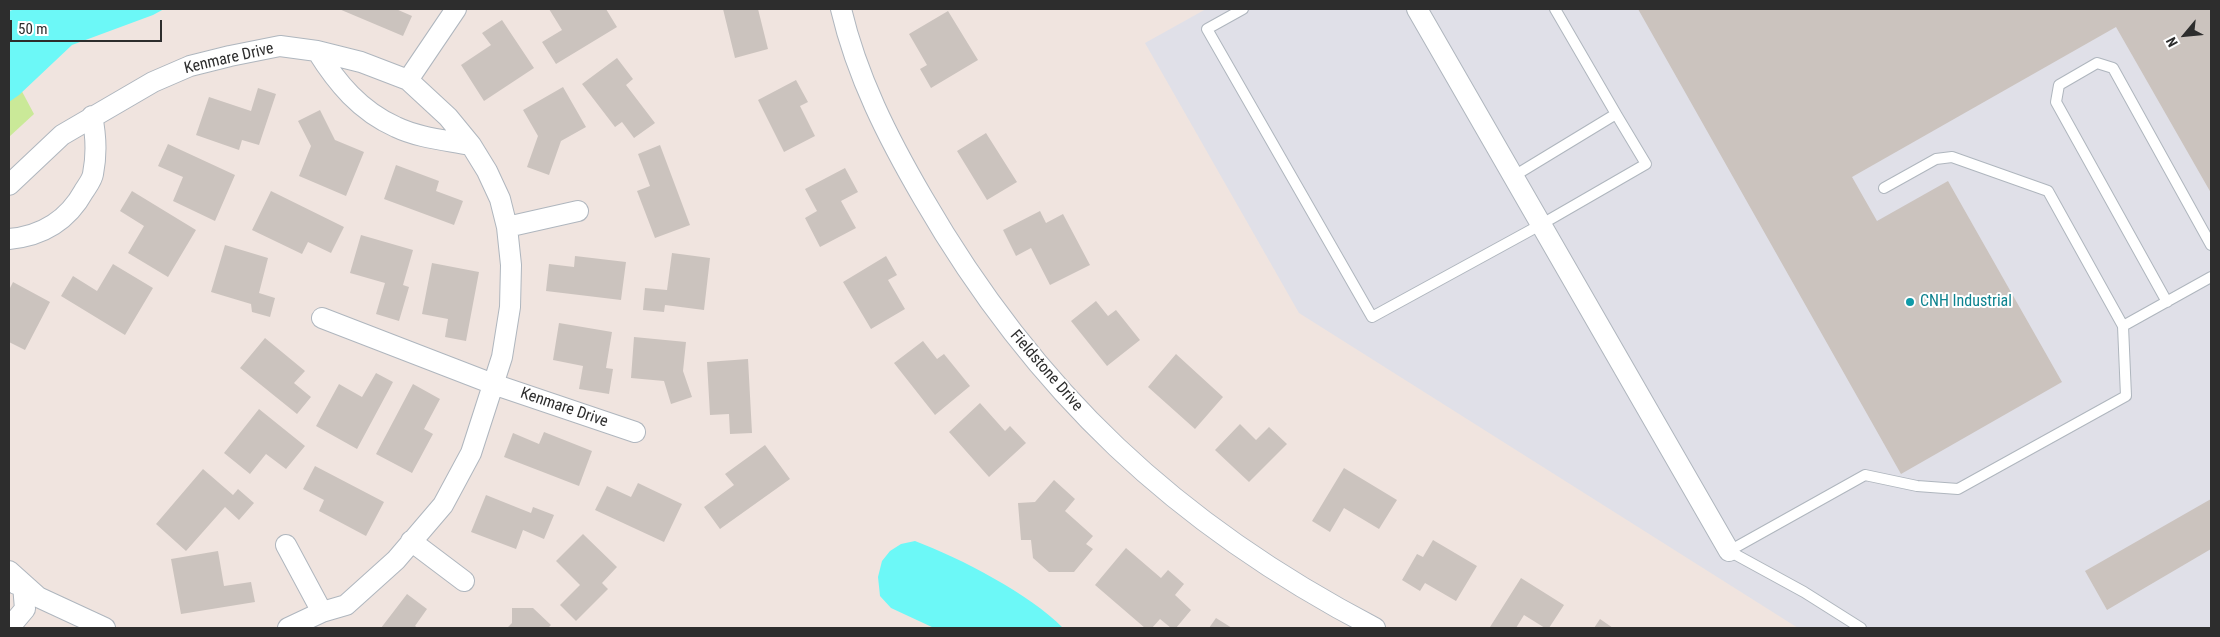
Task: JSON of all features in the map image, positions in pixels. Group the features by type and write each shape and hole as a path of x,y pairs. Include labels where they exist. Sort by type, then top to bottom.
{"street":[{"path":"408,80 456,9"},
{"name":"Fieldstone Drive","path":"842,9 862,77 892,145 948,242 996,312 1046,374 1122,453 1175,500 1262,564 1375,628"},
{"path":"1417,9 1729,551"},
{"name":"Kenmare Drive","path":"9,185 62,135 153,82 190,66 280,46 317,51 361,62 408,80 448,117 471,145 487,171 500,199 507,227 511,266 510,306 502,357 471,453 442,506 396,560 346,605 322,612 288,628"},
{"path":"317,51 337,82 364,108 396,127 429,137 471,145"},
{"path":"9,239 36,234 61,221 77,204 93,176 96,141 92,116"},
{"path":"507,227 578,211"},
{"name":"Kenmare Drive","path":"322,318 493,384 635,432"},
{"path":"411,541 464,581"},
{"path":"286,545 322,612"},
{"path":"9,571 25,609 9,628"},
{"path":"16,584 38,597 105,628"}],"lane":[{"path":"1243,9 1207,29 1372,317 1542,224 1646,164 1555,9"},
{"path":"2166,302 2056,102 2059,84 2097,63 2113,68 2211,245"},
{"path":"1514,176 1616,114"},
{"path":"1729,551 1866,475 1918,486 1958,489 2126,396 2123,326 2048,191 1952,157 1936,159 1884,188"},
{"path":"2123,326 2211,277"},
{"path":"1729,551 1804,592 1861,628"}],"shaded area":[{"path":"1206,9 2211,9 2211,628 1798,628 1299,313 1145,43"}],"green space":[{"path":"9,67 34,114 9,137"}],"water":[{"path":"16,9 164,9 153,15 72,45 19,95 9,102 9,11"},
{"path":"915,541 994,578 1032,602 1063,628 934,628 891,608 880,596 878,577 882,561 890,551 901,544"}],"building":[{"path":"339,9 396,9 412,16 403,36"},
{"path":"549,9 606,9 617,27 556,64 542,42 562,30"},
{"path":"723,9 758,9 768,49 735,58"},
{"name":"CNH Industrial","path":"1638,9 2211,9 2211,193 2116,27 1852,177 1877,221 1948,181 2062,382 1901,474"},
{"path":"948,11 978,60 931,88 920,69 927,65 909,34"},
{"path":"502,20 534,68 484,101 461,65 491,45 482,33"},
{"path":"617,58 633,79 626,85 655,123 634,138 622,122 615,127 582,84"},
{"path":"796,80 808,102 800,106 815,136 784,152 758,100"},
{"path":"563,87 586,127 561,141 549,175 527,167 538,136 523,110"},
{"path":"258,88 276,94 259,145 242,140 239,150 196,135 209,97 251,111"},
{"path":"320,110 335,140 364,152 346,196 299,176 311,146 298,121"},
{"path":"986,133 1017,182 987,200 957,151"},
{"path":"168,144 235,175 215,221 173,201 183,177 158,166"},
{"path":"660,145 690,225 655,238 637,191 650,186 638,154"},
{"path":"396,165 439,181 436,191 463,201 454,225 384,199"},
{"path":"845,168 858,192 841,201 856,228 820,247 805,218 817,211 805,189"},
{"path":"132,191 196,230 168,277 128,253 144,226 120,211"},
{"path":"271,191 344,227 331,253 308,242 302,254 252,230"},
{"path":"1040,211 1046,223 1063,214 1090,265 1050,285 1031,248 1016,256 1003,230"},
{"path":"361,235 413,250 403,285 409,287 399,321 376,314 385,283 350,273"},
{"path":"225,245 268,258 259,293 275,298 270,317 252,312 251,304 211,292"},
{"path":"672,253 710,258 704,310 665,305 664,312 643,310 645,288 667,290"},
{"path":"575,256 626,262 621,300 546,291 549,264 574,267"},
{"path":"886,256 897,275 888,280 905,309 871,329 843,282"},
{"path":"432,263 479,272 466,341 445,337 448,319 422,314"},
{"path":"113,264 153,288 125,335 61,296 73,276 97,291"},
{"path":"13,282 50,302 25,350 9,342 9,290"},
{"path":"1096,301 1108,316 1116,310 1140,340 1107,366 1071,321"},
{"path":"559,323 612,332 606,368 613,369 609,394 579,389 583,366 553,360"},
{"path":"634,337 686,342 683,371 692,397 671,404 664,381 631,378"},
{"path":"265,338 305,371 294,383 311,397 297,414 240,368"},
{"path":"923,341 937,359 944,354 970,386 935,415 894,363"},
{"path":"1176,354 1223,397 1195,429 1148,387"},
{"path":"748,359 752,433 730,434 729,414 710,415 707,362"},
{"path":"376,373 393,382 357,449 316,426 339,384 362,397"},
{"path":"413,384 440,399 424,429 433,434 412,473 376,454"},
{"path":"980,403 1005,431 1010,426 1026,443 989,477 949,432"},
{"path":"259,409 305,446 286,469 266,454 250,474 224,453"},
{"path":"1240,424 1256,440 1269,427 1287,444 1249,482 1215,450"},
{"path":"544,432 592,451 579,486 504,457 513,433 539,444"},
{"path":"765,445 790,479 720,529 704,507 734,485 725,474"},
{"path":"315,466 384,502 366,536 319,511 324,500 303,489"},
{"path":"1344,468 1397,500 1379,529 1344,508 1330,532 1312,521"},
{"path":"203,469 233,495 238,489 254,503 239,520 225,507 186,551 156,524"},
{"path":"1054,480 1075,499 1065,511 1093,536 1086,544 1093,549 1074,572 1049,572 1033,558 1031,540 1021,540 1018,503 1035,502"},
{"path":"638,483 682,504 664,542 595,510 607,486 631,497"},
{"path":"486,495 531,513 533,507 554,515 544,539 523,530 516,549 471,532"},
{"path":"2211,499 2211,549 2107,610 2085,571"},
{"path":"583,534 617,567 602,583 608,589 576,621 560,605 580,585 556,561"},
{"path":"1433,540 1477,566 1456,601 1425,583 1420,591 1402,580 1417,554 1423,557"},
{"path":"1126,548 1161,578 1168,570 1184,584 1175,595 1191,610 1176,628 1171,628 1160,619 1152,628 1145,628 1095,585"},
{"path":"218,551 224,586 251,582 255,602 181,614 171,559"},
{"path":"1521,578 1564,605 1549,628 1545,628 1524,615 1516,628 1490,627"},
{"path":"407,594 427,609 415,626 418,628 381,628"},
{"path":"512,608 533,608 551,625 548,628 507,628 512,623"},
{"path":"1216,618 1232,628 1209,628"},
{"path":"1600,619 1613,628 1594,628"}],"place":[{"name":"CNH Industrial","path":"1910,302"}]}
